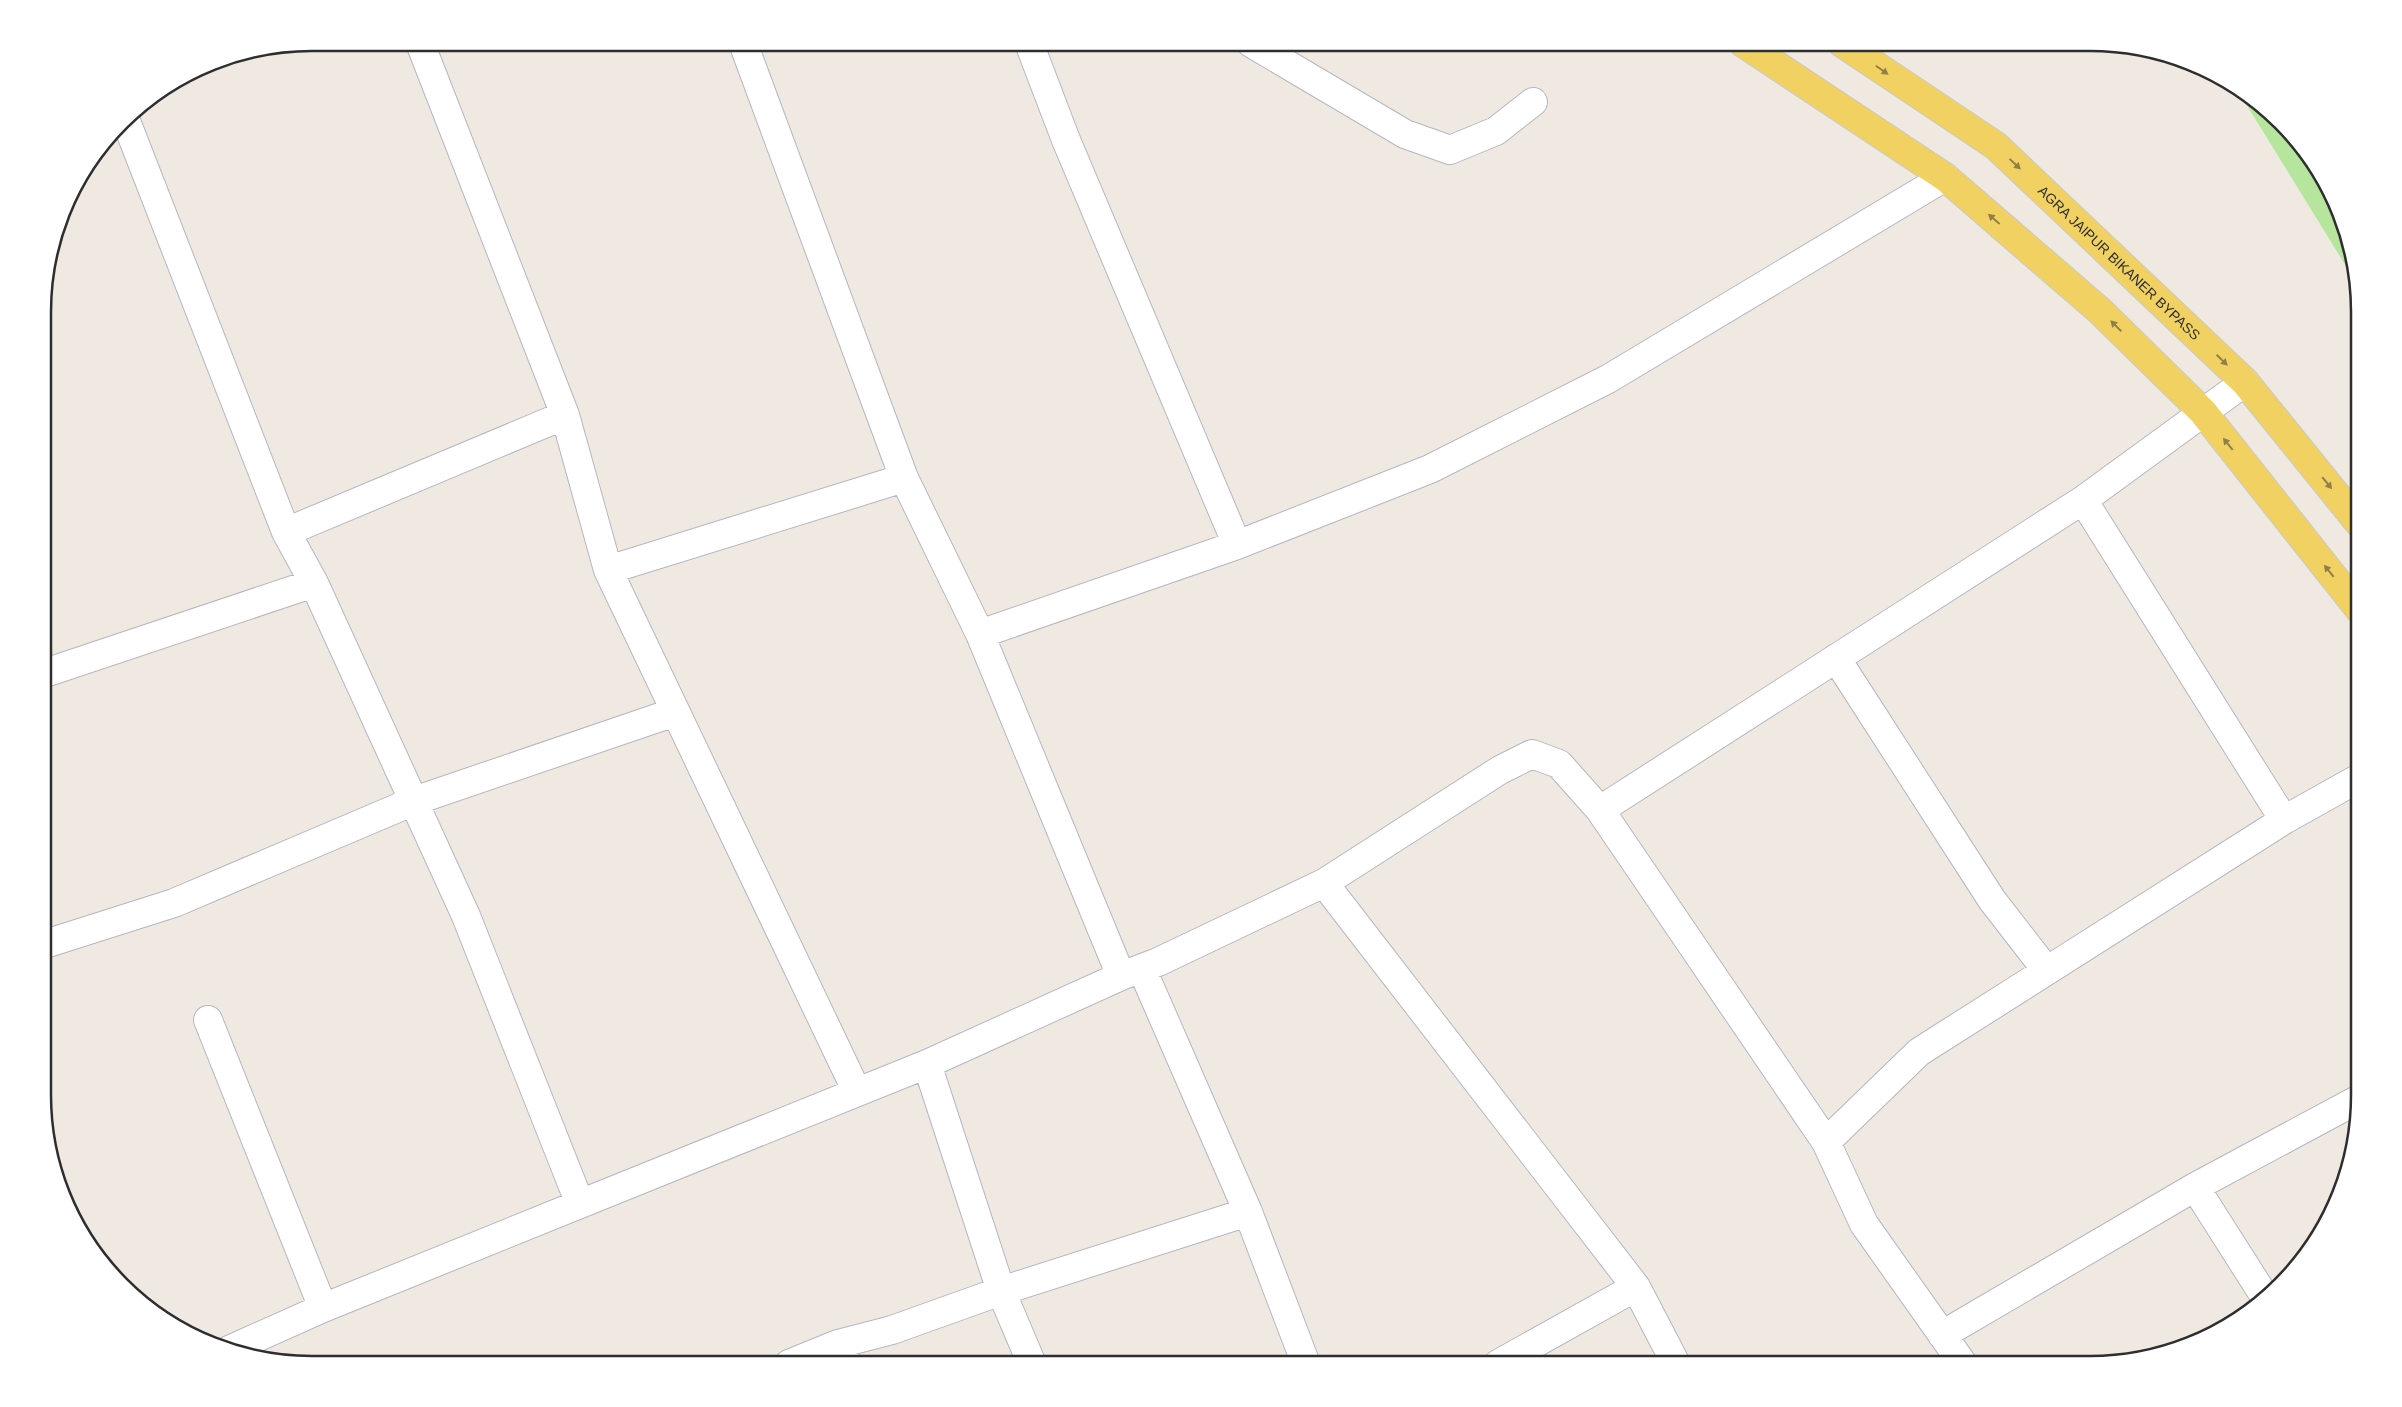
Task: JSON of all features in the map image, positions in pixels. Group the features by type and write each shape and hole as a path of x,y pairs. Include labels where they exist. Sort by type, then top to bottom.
{"main road":[{"path":"1756,51 1945,177 2100,311 2203,412 2351,599"},
{"name":"AGRA JAIPUR BIKANER BYPASS","path":"1855,51 1996,146 2245,382 2351,513"}],"street":[{"path":"423,51 565,415 608,570 857,1092"},
{"path":"747,51 904,478 980,634 1131,973 1248,1212 1303,1356"},
{"path":"1032,51 1066,140 1237,546"},
{"path":"1266,51 1405,134 1450,150 1496,131 1534,102"},
{"path":"129,127 286,532 314,583 466,916 580,1204"},
{"path":"980,634 1237,546 1430,469 1608,379 1945,177"},
{"path":"1600,810 2083,500 2245,382"},
{"path":"286,532 565,415"},
{"path":"608,570 904,478"},
{"path":"2083,500 2284,820"},
{"path":"51,671 314,583"},
{"path":"1836,658 1992,900 2046,971"},
{"path":"51,942 174,903 414,801 676,712"},
{"path":"239,1345 323,1308 926,1064 1131,973 1324,883 1500,770 1532,754 1559,764 1600,810 1826,1142 1864,1224 1957,1356"},
{"path":"1826,1142 1918,1052 2284,820 2351,782"},
{"path":"1324,883 1636,1287 1672,1356"},
{"path":"208,1020 323,1308"},
{"path":"926,1064 1001,1291 1029,1356"},
{"path":"1942,1335 2195,1187 2350,1104"},
{"path":"2195,1187 2261,1292"},
{"path":"843,1354 892,1330 1001,1291 1248,1212"},
{"path":"1512,1356 1636,1287"}],"green space":[{"path":"2245,102 2286,140 2307,167 2331,212 2347,268"}]}
